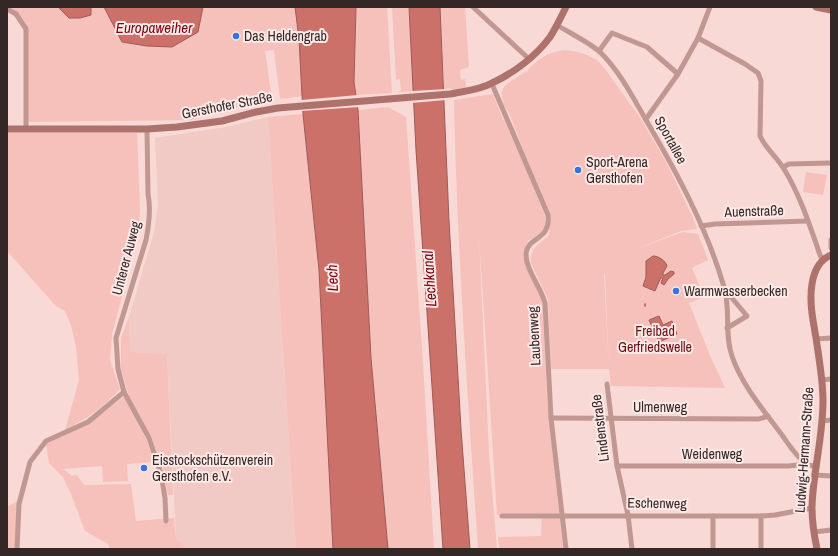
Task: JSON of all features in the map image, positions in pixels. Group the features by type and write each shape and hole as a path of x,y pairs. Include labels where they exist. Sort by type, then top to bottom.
{"main road":[{"name":"Gersthofer Straße","path":"7,129 148,129 198,125 285,107 450,94 470,90 492,84 515,70 529,59 545,42 557,25 566,7"},
{"path":"816,7 831,10"},
{"path":"823,260 831,255"},
{"name":"Ludwig-Hermann-Straße","path":"817,549 812,508 822,421 822,380 810,297 813,277 816,269 823,260"}],"street":[{"path":"473,7 529,59"},
{"path":"646,119 678,74 698,38 710,7"},
{"path":"7,9 16,14 26,30 26,129"},
{"name":"Sportallee","path":"557,25 599,51 614,67 627,85 669,159 702,226 716,261 726,294 728,339 732,357 747,385 800,459 807,464 816,467"},
{"path":"599,51 612,33 647,47 678,74"},
{"path":"698,38 739,60 758,73 761,81 760,136 763,143 783,167 799,198 823,260"},
{"name":"Laubenweg","path":"492,84 548,216 549,223 547,229 543,235 531,243 526,251 526,255 529,268 542,293 545,303 550,418 566,549"},
{"name":"Unterer Auweg","path":"148,129 148,194 150,203 148,228 146,240 116,338 118,369 124,392 149,438 161,474 165,498 166,521"},
{"path":"783,167 789,164 831,163"},
{"name":"Auenstraße","path":"702,226 716,224 808,221"},
{"name":"Sportallee","path":"726,294 731,297 747,316 727,328"},
{"path":"816,339 831,338"},
{"path":"822,380 831,379"},
{"name":"Lindenstraße","path":"607,384 610,419 617,466 628,515 632,549"},
{"path":"16,549 19,504 30,462 46,441 88,422 124,392"},
{"name":"Ulmenweg","path":"550,418 755,420 766,418 768,416"},
{"path":"822,421 831,420"},
{"name":"Weidenweg","path":"617,466 797,466 807,464"},
{"path":"815,475 831,476"},
{"name":"Eschenweg","path":"502,516 761,516 812,508"},
{"path":"712,516 713,549"},
{"path":"761,516 761,549"},
{"path":"814,532 831,530"}],"shaded area":[{"path":"268,117 296,549 188,549 176,539 167,354 130,352 129,317 154,232 158,204 155,138 226,127"}],"green space":[{"path":"7,7 58,7 69,18 91,15 91,7 104,7 122,42 147,46 172,47 198,32 203,7 295,7 303,96 280,99 274,50 265,51 272,100 232,108 192,120 27,122 27,30"},
{"path":"356,7 387,7 392,93 356,95 354,82"},
{"path":"392,7 409,7 414,91 399,92 401,91 400,79 396,80"},
{"path":"440,7 465,7 469,67 460,70 461,80 465,79 466,87 453,90 450,88 444,89"},
{"name":"Freibad Gerfriedswelle","path":"565,50 578,52 597,60 641,119 667,164 697,229 681,231 636,249 683,232 698,234 708,260 692,268 704,297 689,303 725,388 611,386 609,369 551,369 548,299 531,263 533,250 549,235 550,224 509,112 504,104 502,90 508,83 525,72 526,73 538,60 548,54","holes":["605,274 609,369 604,275"]},
{"path":"493,94 503,120 524,163 545,216 545,227 540,233 528,241 523,252 523,257 541,298 543,308 547,401 563,549 499,549 498,537 541,536 542,514 497,515 479,236 489,453 497,549 478,549 460,269 454,100"},
{"path":"388,107 406,117 434,549 388,549 371,358 358,110"},
{"path":"303,114 319,270 333,549 296,549 268,117"},
{"path":"7,133 137,133 140,210 139,226 132,259 112,334 110,360 120,389 94,412 65,430 79,380 76,347 71,325 65,311 56,306 7,251"},
{"path":"806,172 827,175 823,195 803,192"},
{"path":"129,317 130,352 167,354 173,495 168,495 164,474 152,439 129,396 121,370 121,338"},
{"path":"125,396 146,439 154,462 127,464 128,481 103,482 102,466 63,469 72,476 77,475 84,485 131,484 136,521 174,518 176,539 188,549 110,549 108,544 85,531 63,477 49,463 46,444 89,423"},
{"path":"17,501 15,549 7,549 7,507"}],"water":[{"name":"Europaweiher","path":"58,7 91,7 91,15 80,18 69,18"},
{"name":"Europaweiher","path":"104,7 203,7 198,32 172,47 147,46 122,42"},
{"name":"Lech","path":"295,7 356,7 354,82 358,110 371,358 388,549 333,549 319,270 303,114 299,39"},
{"name":"Lechkanal","path":"409,7 440,7 449,221 461,429 470,549 443,549 416,150"},
{"path":"653,256 665,262 667,266 663,275 671,271 674,272 674,274 664,285 661,283 663,280 661,277 655,291 643,286 646,277 646,261"},
{"path":"659,316 663,325 672,321 677,334 659,342 649,320"}],"pier":[{"path":"446,89 446,100 412,103 412,91"},
{"path":"358,95 360,107 301,111 301,100"}],"place":[{"name":"Das Heldengrab","path":"236,36"},
{"name":"Sport-Arena Gersthofen","path":"578,170"},
{"name":"Warmwasserbecken","path":"676,291"},
{"name":"Eisstockschützenverein Gersthofen e.V.","path":"144,468"}]}
